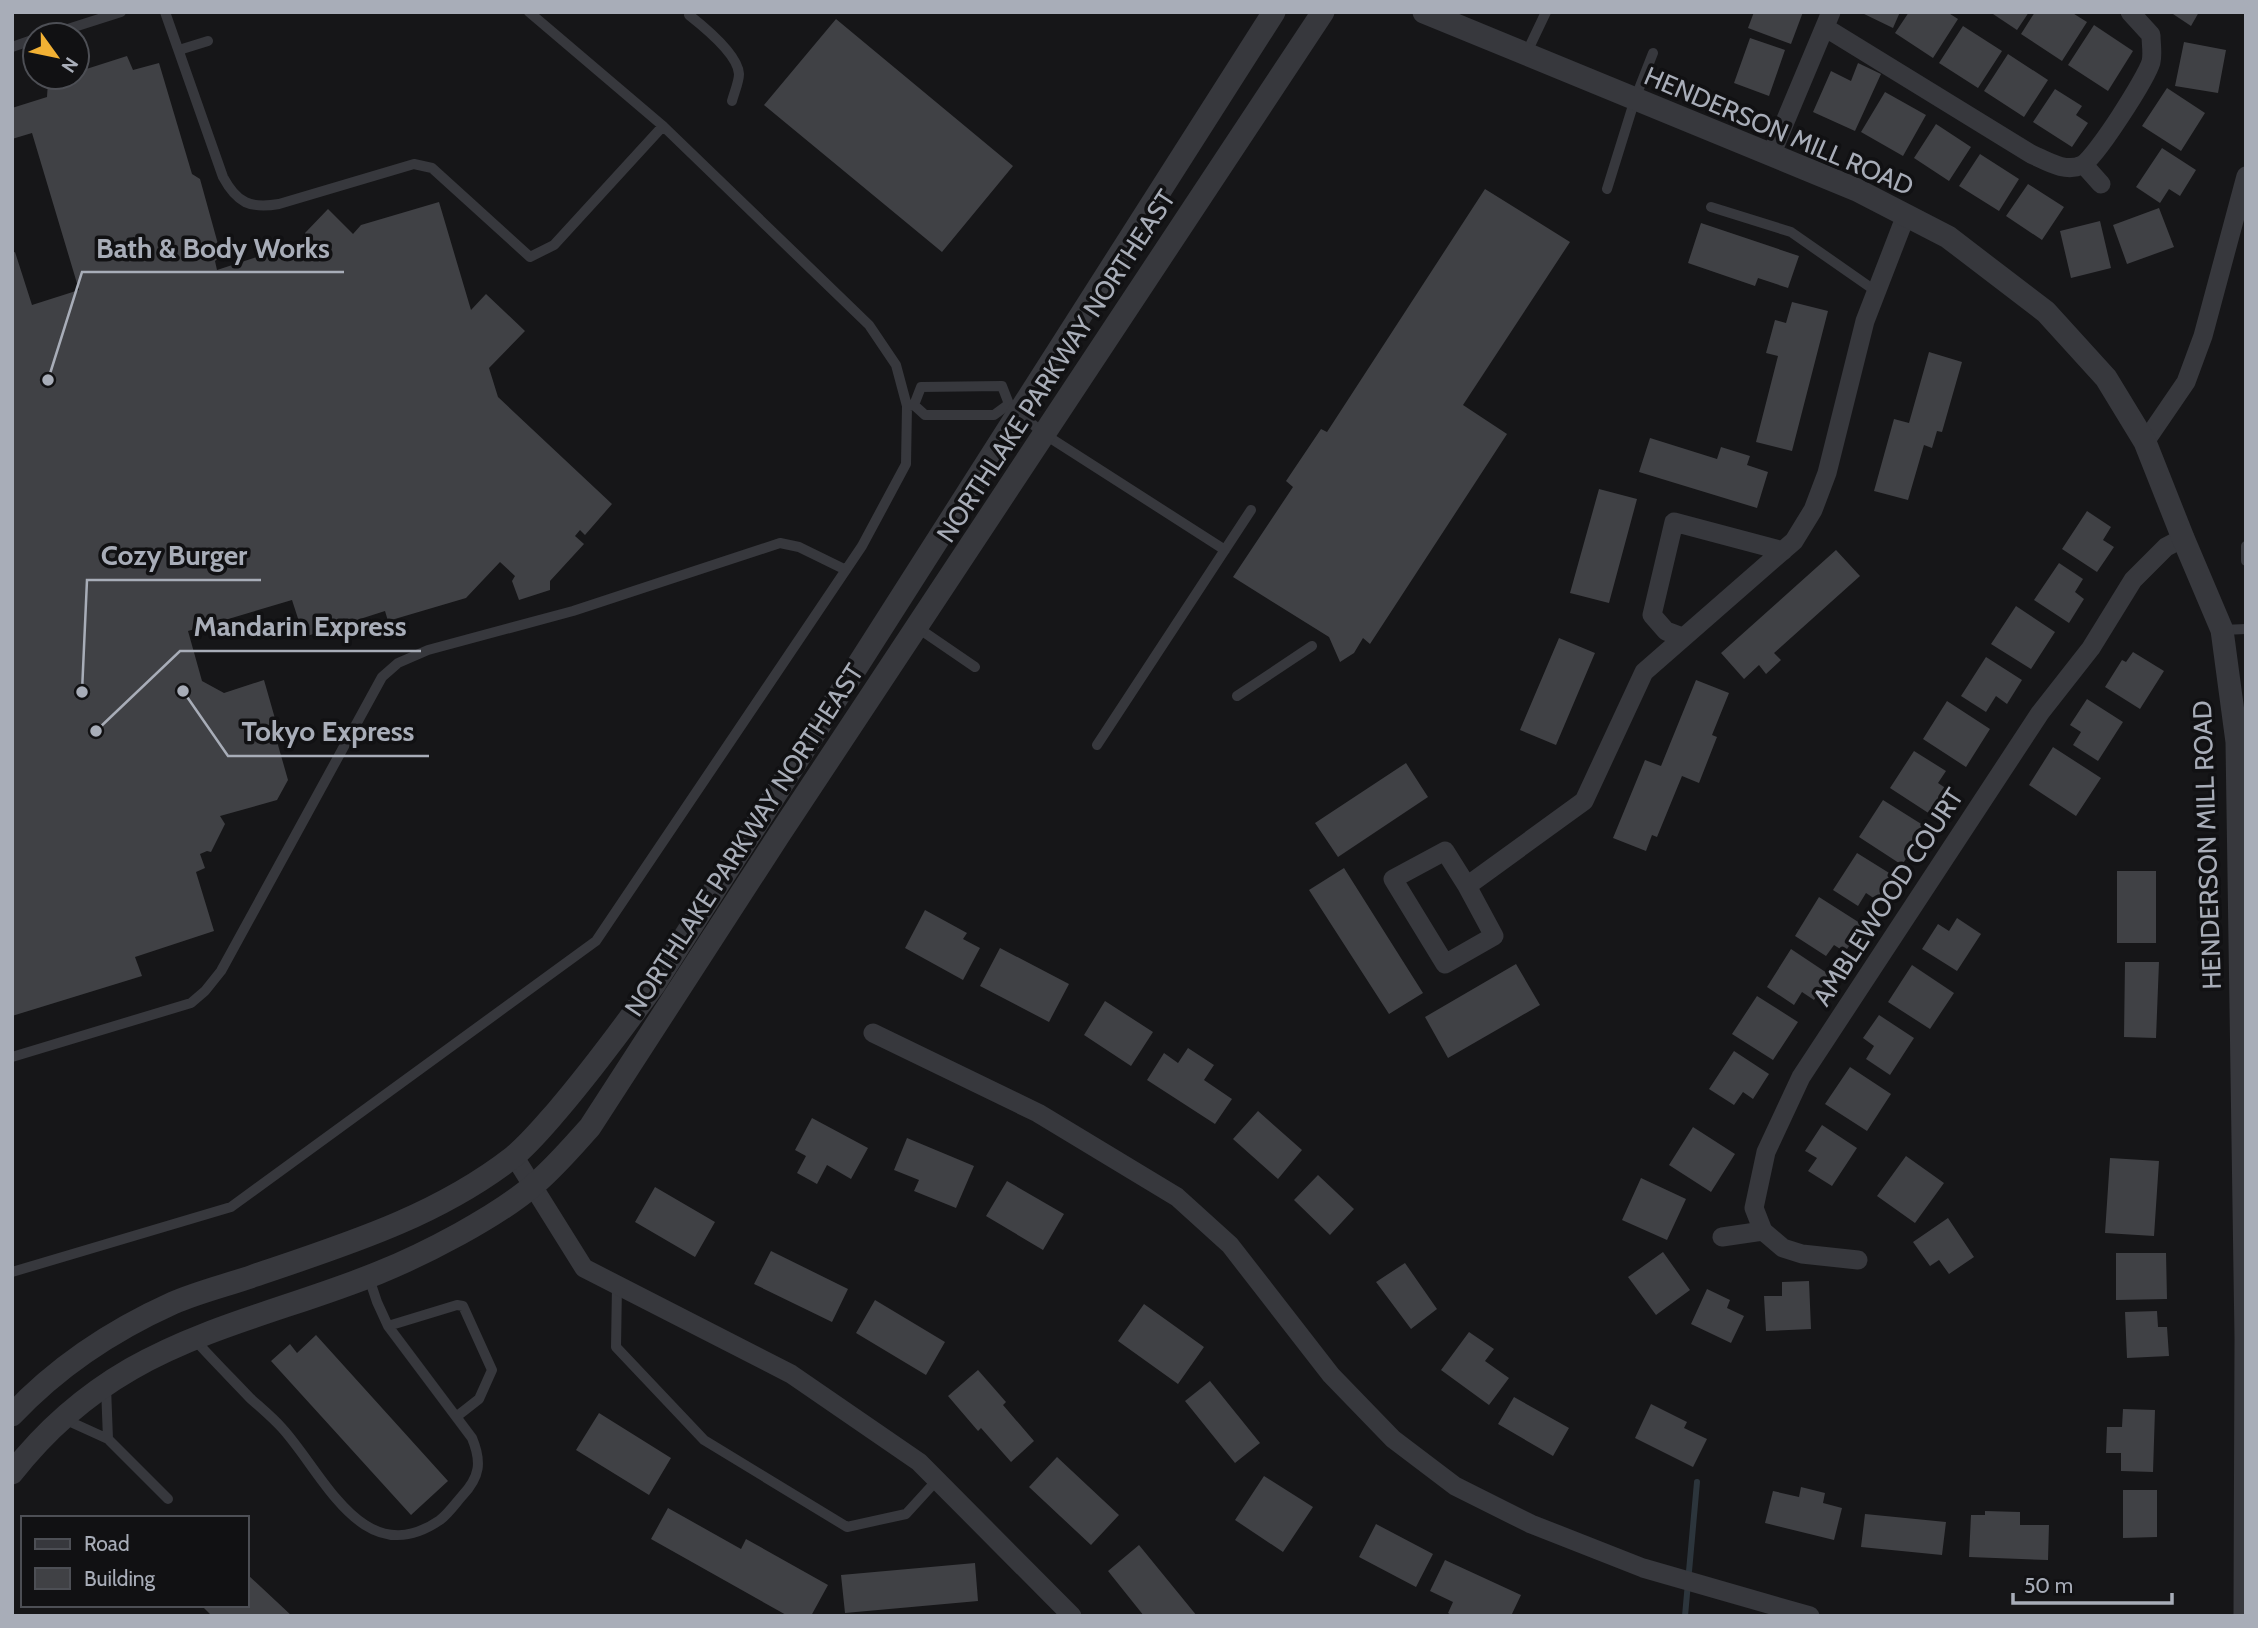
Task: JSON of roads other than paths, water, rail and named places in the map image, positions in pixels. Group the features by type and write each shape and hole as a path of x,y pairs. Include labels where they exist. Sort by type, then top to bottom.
{"street":[{"name":"NORTHLAKE PARKWAY NORTHEAST","path":"12,1415 36,1389 114,1333 174,1303 371,1236 415,1217 514,1156 540,1131 596,1066 654,985 1014,408 1274,12"},
{"name":"NORTHLAKE PARKWAY NORTHEAST","path":"12,1473 51,1430 131,1369 194,1340 369,1276 430,1248 481,1221 533,1187 560,1161 590,1127 1322,12"},
{"name":"HENDERSON MILL ROAD","path":"1424,12 1857,190 1948,237 2046,312 2106,378 2145,442 2222,630 2237,742 2245,1168 2245,1616"},
{"path":"1771,155 1829,20 2032,154 2065,169 2084,165 2106,138 2146,74 2151,61 2151,35 2130,12"},
{"path":"2084,165 2101,184"},
{"path":"2145,442 2186,382 2203,336 2246,176"},
{"path":"1467,886 1584,801 1644,672 1794,541 1813,510 1827,473 1866,321 1906,215"},
{"path":"1682,637 1666,631 1652,615 1674,522 1783,551"},
{"name":"AMBLEWOOD COURT","path":"1763,1231 1754,1208 1766,1152 1801,1077 2040,713 2091,648 2133,580 2166,547 2183,538"},
{"path":"1445,852 1467,886 1494,936 1445,964 1393,879 1445,852"},
{"path":"873,1033 1038,1113 1177,1197 1230,1245 1331,1375 1393,1439 1455,1486 1531,1524 1643,1568 1810,1616"},
{"path":"514,1156 584,1268 791,1374 919,1462 1072,1616"},
{"path":"1722,1237 1763,1231 1783,1248 1802,1254 1858,1260"}],"lane":[{"path":"91,22 121,12"},
{"path":"165,12 223,177 233,195 247,203 263,207 414,164 432,168 530,257 554,245 663,126"},
{"path":"529,12 663,126 869,325 896,365 911,406 925,415 994,415 1014,408"},
{"path":"1526,55 1546,12"},
{"path":"689,15 711,33 734,60 739,73 732,101"},
{"path":"179,50 208,41"},
{"path":"1607,188 1635,99 1653,53"},
{"path":"1711,208 1791,232 1877,292"},
{"path":"12,1272 231,1206 596,941 862,546 905,464 911,406 921,387 1002,386 1014,408 1044,434 1225,550"},
{"path":"1097,745 1251,510"},
{"path":"12,1057 191,1003 205,991 221,971 382,677 398,663 428,650 573,611 780,543 799,547 846,570"},
{"path":"2246,546 2246,561"},
{"path":"918,628 975,667"},
{"path":"2222,630 2246,629"},
{"path":"1237,696 1312,646"},
{"path":"194,1340 282,1428 349,1514 369,1529 391,1536 416,1532 441,1519 468,1490 478,1472 479,1454 472,1438 388,1326 369,1276"},
{"path":"617,1285 616,1347 704,1440 847,1527 906,1514 937,1480"},
{"path":"388,1326 457,1305 463,1307 492,1370 479,1399 456,1417"},
{"path":"106,1386 108,1439"},
{"path":"64,1419 108,1439 167,1499"}],"waterway":[{"path":"1685,1616 1697,1482"}],"place":[{"name":"Bath & Body Works","path":"48,380"},
{"name":"Tokyo Express","path":"183,691"},
{"name":"Cozy Burger","path":"82,692"},
{"name":"Mandarin Express","path":"96,731"}]}
